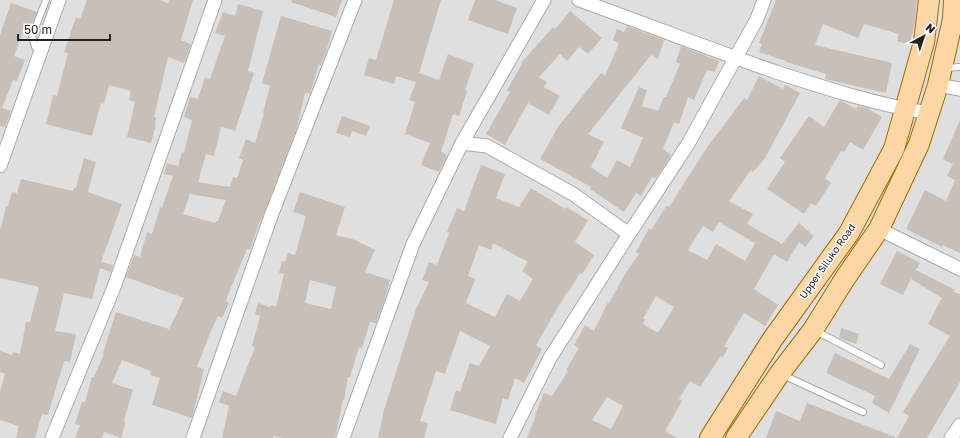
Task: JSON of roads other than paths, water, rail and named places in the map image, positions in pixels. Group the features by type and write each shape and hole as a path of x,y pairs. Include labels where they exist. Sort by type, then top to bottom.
{"main road":[{"name":"Upper Siluko Road","path":"710,438 772,340 849,233 894,149 924,42 929,0"},
{"path":"736,438 780,373 813,330 844,280 879,229 919,144 929,113 946,74 954,0"}],"street":[{"path":"0,166 59,0"},
{"path":"52,438 114,287 214,0"},
{"path":"193,438 272,216 355,0"},
{"path":"343,438 413,244 462,142 544,0"},
{"path":"579,0 735,58 828,89 905,109 929,113"},
{"path":"510,438 550,358 688,144 757,19 764,0"},
{"path":"946,74 960,89"},
{"path":"462,142 487,146 572,194 629,234"},
{"path":"879,229 960,269"},
{"path":"951,438 960,425"}],"lane":[{"path":"41,51 36,47 32,36 46,0"},
{"path":"813,330 881,366"},
{"path":"780,373 863,412"}]}
